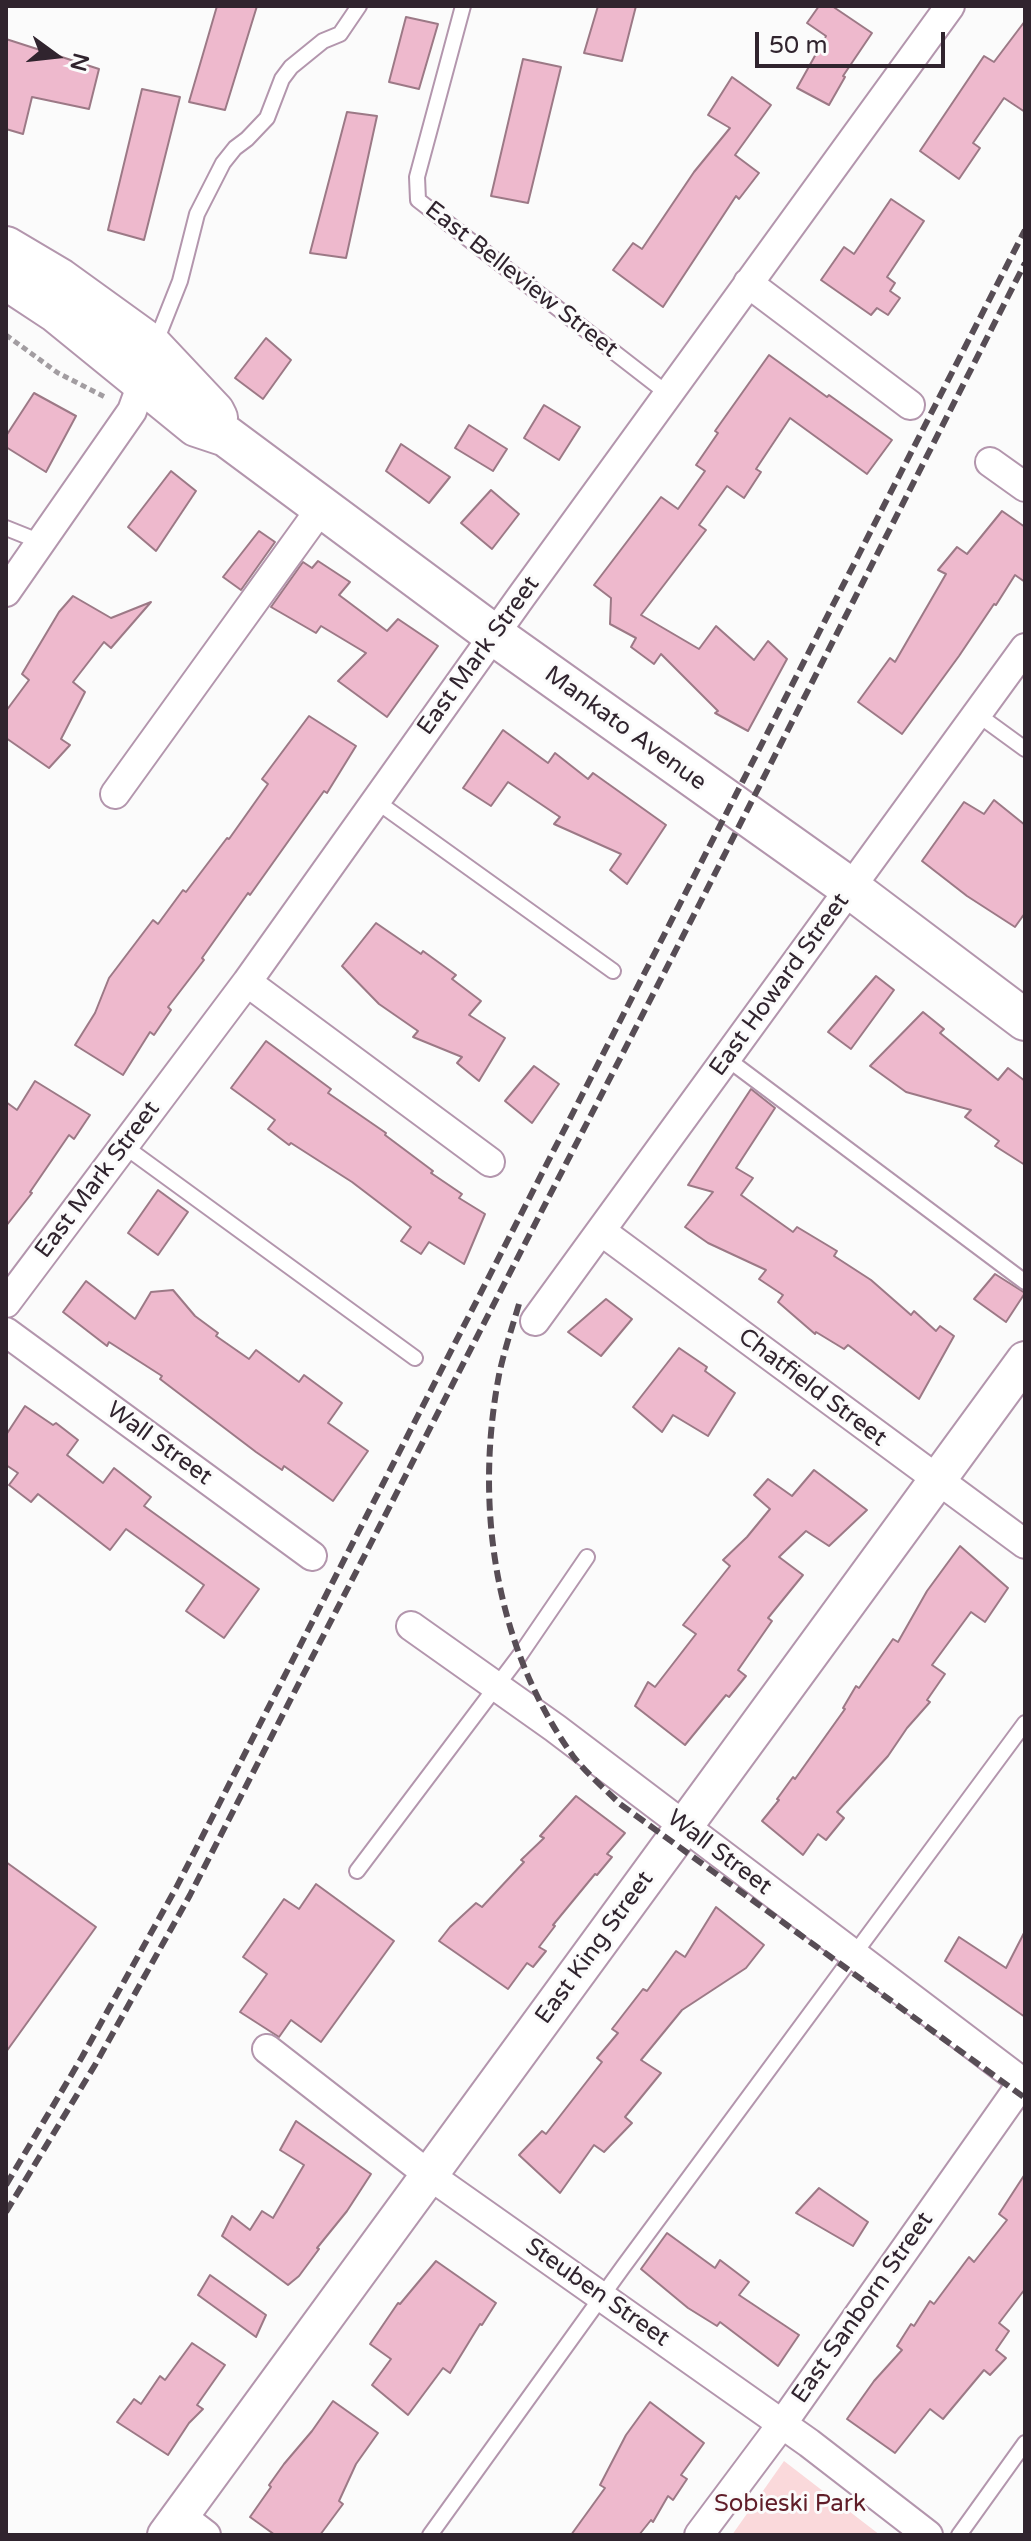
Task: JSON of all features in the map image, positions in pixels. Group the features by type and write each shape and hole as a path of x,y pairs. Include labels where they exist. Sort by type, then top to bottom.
{"main road":[{"name":"Mankato Avenue","path":"6,247 111,314 148,365"},
{"name":"Mankato Avenue","path":"6,279 148,365 214,412 226,436 494,635 850,888 1025,1020"}],"street":[{"name":"East Mark Street","path":"6,1303 247,982 950,6"},
{"path":"748,283 910,405"},
{"path":"6,592 132,411 148,365"},
{"path":"990,462 1025,487"},
{"path":"115,794 322,507"},
{"name":"East Howard Street","path":"535,1321 1025,648"},
{"path":"247,982 490,1162"},
{"name":"Chatfield Street","path":"601,1231 1025,1544"},
{"name":"Wall Street","path":"6,1332 312,1556"},
{"name":"East King Street","path":"184,2528 429,2175 1025,1360"},
{"name":"Wall Street","path":"411,1626 555,1728 1024,2081"},
{"name":"Steuben Street","path":"267,2049 429,2175 782,2424 928,2535"},
{"name":"East Sanborn Street","path":"699,2535 782,2424 1024,2081"}],"lane":[{"path":"148,365 180,281 197,214 223,163 267,118 282,79 291,67 323,41 340,34 359,6"},
{"name":"East Belleview Street","path":"463,6 417,177 418,200 668,394"},
{"path":"6,528 41,542"},
{"path":"977,714 1025,749"},
{"path":"376,801 613,971"},
{"path":"726,1058 1025,1282"},
{"path":"124,1146 415,1358"},
{"path":"357,1871 496,1687 587,1557"},
{"path":"430,2535 1025,1723"},
{"path":"959,2535 1025,2443"}],"path":[{"path":"6,335 58,373 105,397"}],"green space":[{"name":"Sobieski Park","path":"784,2461 880,2535 732,2535"}],"building":[{"path":"217,6 257,6 225,110 189,102"},
{"path":"598,6 636,6 622,61 584,53"},
{"path":"819,6 832,6 872,33 843,76 829,105 797,88 826,36 807,23"},
{"path":"406,17 438,24 419,89 389,82"},
{"path":"1025,21 1025,112 1004,98 973,143 980,148 959,179 920,151 984,56 994,62"},
{"path":"6,39 99,69 89,109 32,97 23,134 6,129"},
{"path":"523,59 561,67 528,203 491,196"},
{"path":"732,77 771,105 735,155 759,173 739,199 736,196 663,307 613,270 633,243 642,249 694,172 730,128 708,115"},
{"path":"142,89 180,97 144,240 108,230"},
{"path":"347,112 377,116 346,258 310,253"},
{"path":"891,199 924,221 887,277 895,283 890,291 900,298 888,315 877,308 871,315 821,280 844,247 854,254"},
{"path":"266,338 291,360 263,399 235,378"},
{"path":"769,355 892,440 867,474 790,418 756,469 761,472 744,498 727,486 699,525 706,530 641,615 699,649 716,626 754,660 768,641 787,659 748,731 715,713 718,711 661,654 654,664 631,647 636,638 610,624 611,598 594,585 661,497 678,509 705,471 696,465 718,433 715,431"},
{"path":"34,393 76,416 46,472 6,447 6,436"},
{"path":"544,405 580,427 559,460 524,438"},
{"path":"469,425 507,449 493,471 455,448"},
{"path":"401,444 450,477 429,503 386,471"},
{"path":"171,471 196,491 156,551 128,527"},
{"path":"491,490 519,514 492,549 461,523"},
{"path":"1002,511 1025,527 1025,582 1015,575 902,734 858,702 890,658 895,662 946,574 938,570 957,547 967,554"},
{"path":"259,531 275,542 241,590 223,577"},
{"path":"318,561 350,582 339,595 387,631 398,619 438,646 387,717 338,681 366,653 321,626 316,633 271,607 303,562 312,568"},
{"path":"73,596 111,618 151,602 111,648 104,642 73,682 85,692 61,739 70,745 49,768 6,738 6,711 29,680 22,674 59,612"},
{"path":"309,716 356,746 327,793 324,791 250,895 248,893 202,958 204,960 168,1007 171,1010 154,1035 150,1032 123,1075 75,1045 95,1013 109,978 153,920 158,924 183,890 186,892 229,839 268,784 262,779"},
{"path":"503,730 548,763 555,753 588,779 593,773 666,825 627,884 610,870 621,854 554,824 560,817 508,782 491,806 463,788"},
{"path":"994,800 1025,825 1025,913 1015,927 967,896 922,861 964,802 984,814"},
{"path":"376,923 456,975 452,979 481,1001 469,1015 505,1038 479,1081 457,1063 462,1057 413,1037 418,1031 379,1004 342,966"},
{"path":"876,976 894,990 851,1049 828,1032"},
{"path":"923,1012 944,1029 940,1033 998,1080 1008,1068 1025,1081 1025,1165 995,1146 999,1141 965,1117 971,1110 906,1092 870,1066"},
{"path":"266,1041 331,1089 328,1093 386,1133 433,1171 431,1173 462,1194 459,1198 485,1214 464,1264 429,1242 421,1254 401,1241 411,1227 352,1182 268,1129 275,1120 231,1088"},
{"path":"534,1066 559,1084 532,1123 505,1101"},
{"path":"35,1081 90,1115 74,1139 69,1135 32,1193 6,1226 6,1102 17,1110"},
{"path":"751,1089 775,1108 736,1168 753,1178 741,1195 793,1232 797,1227 837,1251 834,1256 871,1280 911,1315 914,1311 936,1331 940,1326 954,1336 919,1399 848,1345 844,1349 815,1334 778,1302 783,1295 759,1279 766,1270 708,1243 685,1227 713,1192 688,1185"},
{"path":"158,1190 188,1212 158,1255 128,1233"},
{"path":"995,1274 1025,1293 1006,1322 974,1299"},
{"path":"86,1281 135,1319 151,1292 173,1290 195,1316 218,1333 216,1336 249,1359 256,1350 299,1382 304,1375 342,1403 328,1423 368,1451 333,1501 284,1466 282,1470 256,1452 160,1379 162,1376 109,1342 107,1346 63,1312"},
{"path":"606,1299 632,1319 601,1356 568,1332"},
{"path":"679,1348 707,1367 705,1371 735,1393 708,1436 673,1415 662,1432 633,1407"},
{"path":"25,1406 53,1425 56,1423 78,1440 67,1455 103,1483 114,1468 151,1497 144,1506 259,1589 224,1638 186,1611 204,1585 126,1529 110,1550 38,1494 31,1502 9,1485 18,1473 6,1465 6,1435"},
{"path":"814,1470 867,1510 829,1546 806,1531 779,1557 803,1575 768,1618 772,1621 738,1670 746,1676 685,1745 635,1706 648,1682 655,1687 696,1634 683,1625 730,1566 723,1560 770,1509 754,1495 768,1479 792,1496"},
{"path":"960,1546 1008,1588 985,1622 971,1612 932,1665 945,1674 927,1700 930,1702 888,1756 837,1812 844,1818 826,1840 818,1834 803,1855 762,1821 845,1709 856,1686 859,1688 893,1639 898,1642 927,1591"},
{"path":"576,1796 625,1833 607,1854 612,1857 553,1925 539,1947 546,1951 533,1967 527,1963 508,1989 439,1941 476,1903 482,1907 524,1862 521,1860 544,1838 540,1836"},
{"path":"6,1862 96,1927 6,2052"},
{"path":"316,1884 394,1941 321,2042 291,2020 279,2037 240,2012 267,1974 243,1957 284,1899 299,1909"},
{"path":"716,1907 764,1945 746,1968 682,2010 641,2060 661,2073 625,2117 632,2123 604,2152 594,2145 560,2193 519,2155 542,2131 546,2134 602,2062 597,2058 618,2033 612,2029 643,1989 647,1991 676,1951 685,1957"},
{"path":"1025,1931 1025,2017 945,1961 959,1937 1006,1968"},
{"path":"296,2121 371,2174 299,2276 288,2285 222,2236 232,2216 250,2230 262,2211 273,2218 304,2165 280,2150"},
{"path":"1025,2174 1025,2289 999,2323 1009,2331 996,2350 1006,2358 990,2375 984,2370 943,2419 930,2409 895,2453 847,2419 874,2381 902,2350 897,2346 911,2324 914,2326 930,2301 934,2304 969,2257 974,2262 1007,2220 999,2214"},
{"path":"819,2188 868,2222 853,2246 796,2213"},
{"path":"667,2233 715,2268 720,2260 749,2282 739,2295 799,2335 778,2366 720,2322 717,2326 688,2308 641,2269"},
{"path":"436,2261 496,2303 450,2373 443,2368 408,2415 372,2385 391,2359 370,2344 398,2303"},
{"path":"210,2275 266,2315 256,2337 198,2295"},
{"path":"192,2343 225,2365 197,2405 203,2409 189,2423 168,2455 117,2422 134,2399 141,2404 160,2376 165,2380"},
{"path":"333,2401 378,2433 356,2464 339,2501 343,2504 320,2535 275,2535 250,2517 284,2464"},
{"path":"650,2402 704,2443 681,2475 687,2479 673,2500 668,2496 653,2522 651,2520 639,2535 571,2535 605,2488 600,2485 626,2435"}],"railway":[{"path":"6,2185 176,1888 1025,230"},
{"path":"6,2212 95,2065 190,1895 1025,263"},
{"path":"519,1304 501,1366 492,1425 489,1474 491,1524 497,1574 509,1622 525,1669 546,1714 573,1756 620,1804 1025,2098"}]}
